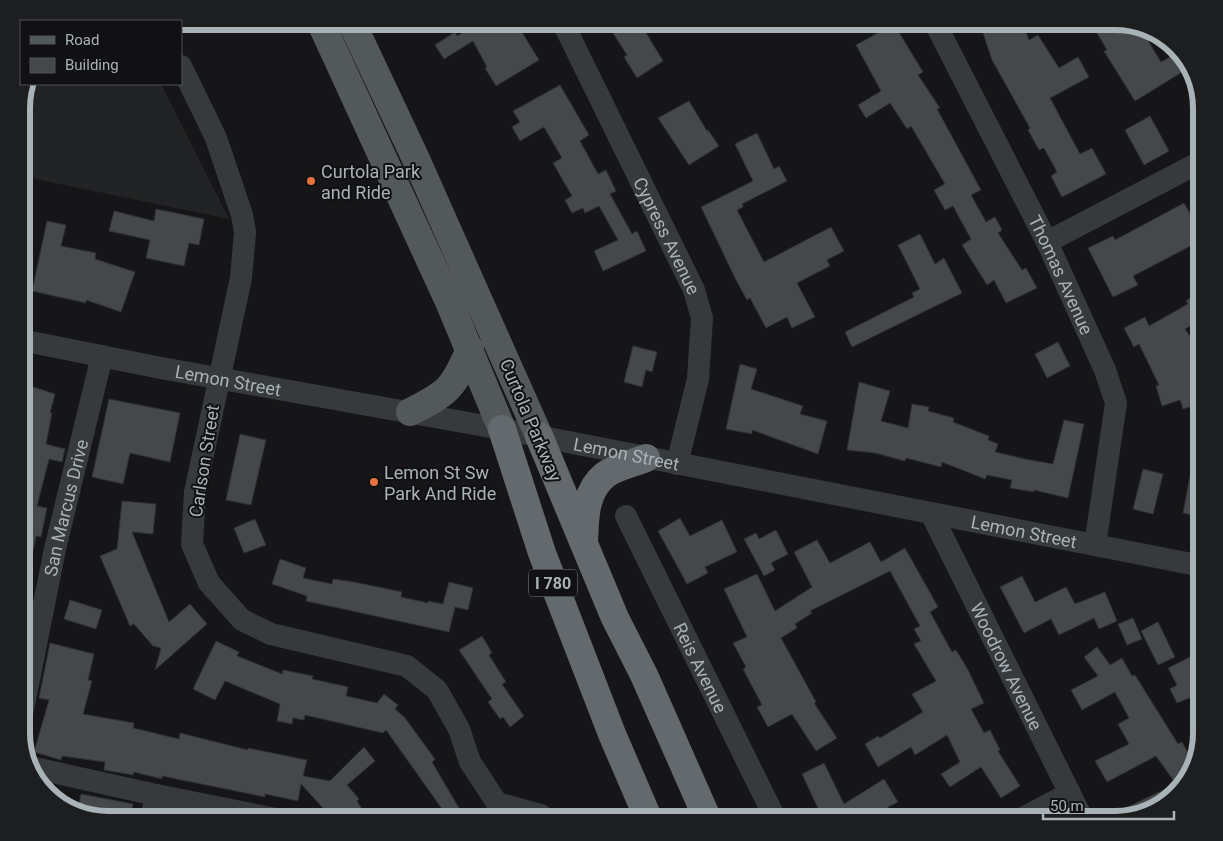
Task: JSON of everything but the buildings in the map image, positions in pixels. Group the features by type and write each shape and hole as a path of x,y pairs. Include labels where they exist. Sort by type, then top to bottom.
{"highway":[{"name":"Curtola Parkway","path":"502,429 542,553 612,734 645,811"},
{"name":"Curtola Parkway","path":"539,436 615,618 704,811"},
{"path":"584,545 586,514 590,493 606,474 646,458"},
{"path":"612,734 618,787 627,811"},
{"path":"675,746 713,795 722,811"}],"main road":[{"name":"Curtola Parkway","path":"324,30 470,349 502,429"},
{"name":"Curtola Parkway","path":"355,30 539,436"},
{"path":"410,412 441,397 457,380 470,349"}],"street":[{"name":"Cypress Avenue","path":"566,30 694,290 702,318 698,379 677,464"},
{"name":"Thomas Avenue","path":"939,30 1047,242 1105,370 1116,403 1096,546"},
{"name":"Carlson Street","path":"182,68 208,119 235,193 242,215 245,249 241,278 195,492 192,544 209,583 242,620 270,634 407,666 437,690 459,729 470,762 497,803 526,811"},
{"path":"1047,242 1193,166"},
{"name":"Lemon Street","path":"30,342 539,436 1193,564"},
{"name":"San Marcus Drive","path":"30,675 56,549 102,356"},
{"name":"Woodrow Avenue","path":"931,513 1079,811"},
{"name":"Reis Avenue","path":"626,516 772,811"},
{"path":"39,769 237,811"},
{"path":"1036,811 1070,793"},
{"path":"153,811 156,795"}],"shaded area":[{"path":"34,85 162,85 229,219 30,178 30,103"}],"place":[{"name":"Curtola Park and Ride","path":"311,181"},
{"name":"Lemon St Sw Park And Ride","path":"374,482"}]}
